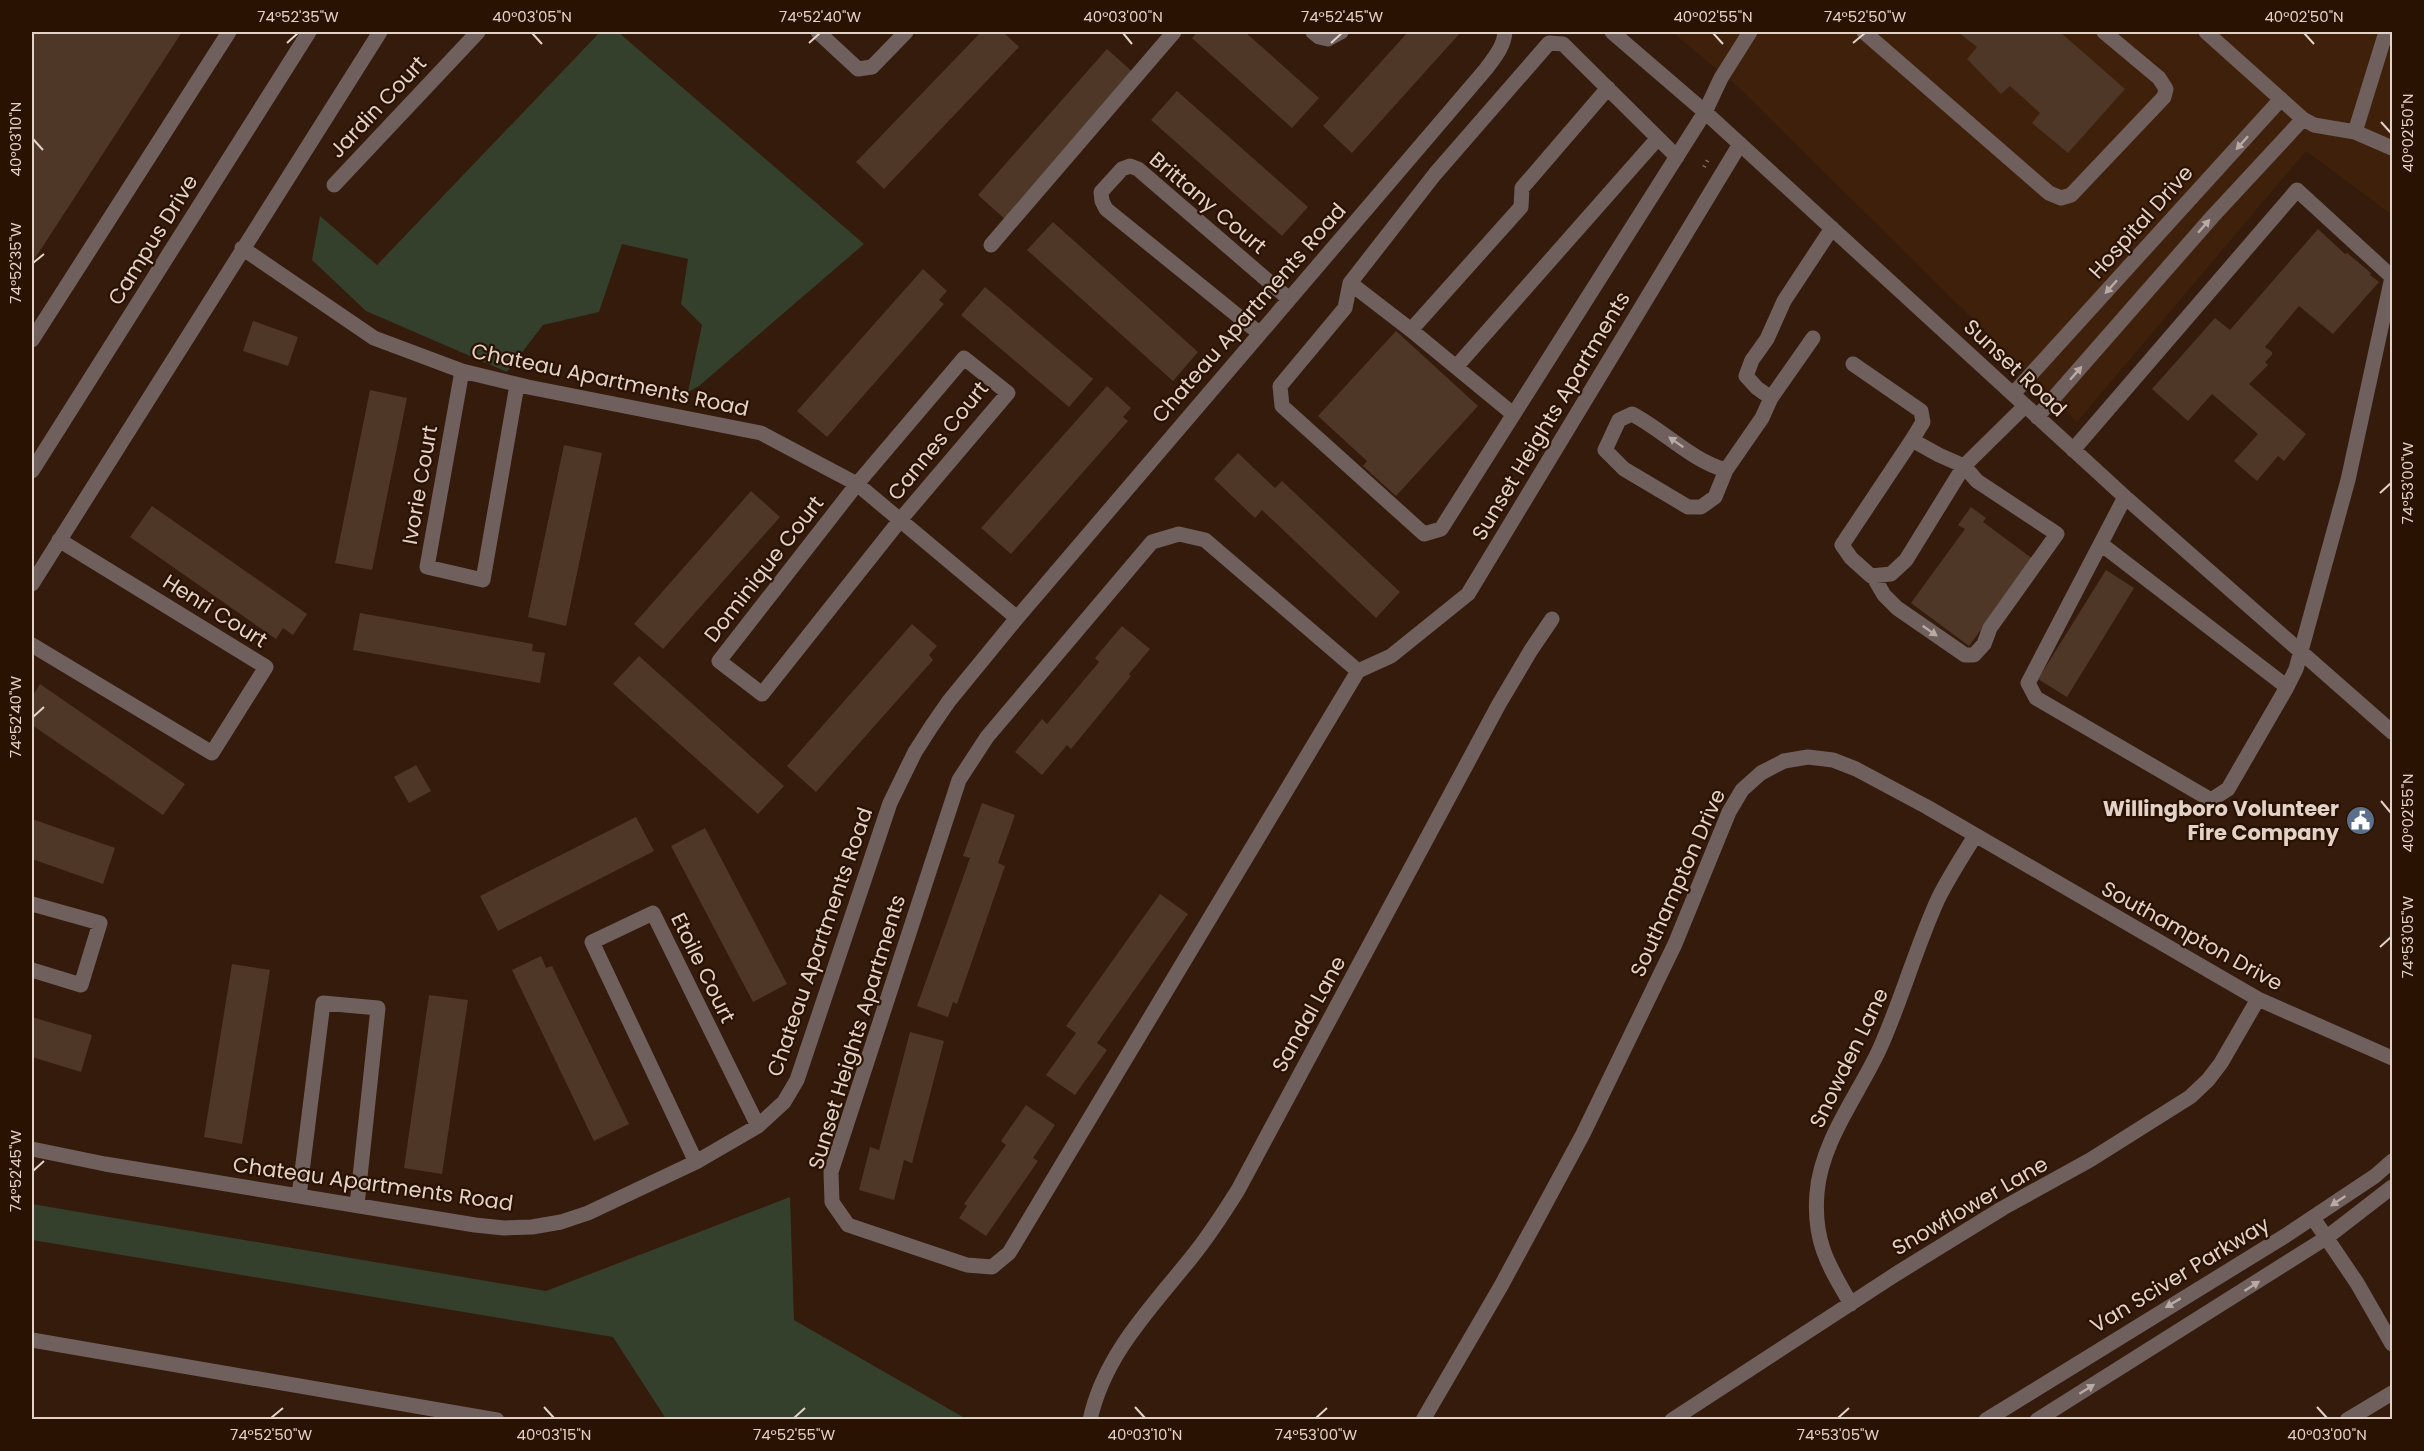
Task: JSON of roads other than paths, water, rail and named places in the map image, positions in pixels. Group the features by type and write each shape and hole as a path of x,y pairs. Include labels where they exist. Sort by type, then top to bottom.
{"street":[{"path":"32,340 229,32"},
{"name":"Campus Drive","path":"32,471 309,32"},
{"path":"32,584 380,32"},
{"name":"Jardin Court","path":"334,185 478,32"},
{"path":"818,32 858,69 865,69 872,67 906,32"},
{"path":"991,245 1174,32"},
{"path":"1313,32 1319,37 1328,39 1341,32"},
{"name":"Chateau Apartments Road","path":"32,1149 105,1164 475,1225 532,1227 561,1222 588,1213 696,1162 758,1126 784,1102 797,1080 890,803 915,752 949,701 1259,333 1486,69 1498,54 1505,32"},
{"name":"Sunset Road","path":"1612,32 1705,112 2125,497 2392,732"},
{"path":"1677,157 1563,44 1549,43 1436,174 1350,283 1345,308 1280,386 1282,405 1424,534 1441,529 1513,414 1677,157 1705,112 1721,78 1750,32"},
{"path":"1864,32 2049,193 2061,198 2071,195 2163,97 2166,89 2158,78 2104,32"},
{"path":"2206,32 2303,119 2314,125 2355,132 2392,148"},
{"path":"2355,132 2386,32"},
{"path":"1411,330 1521,207 1522,188 1608,88"},
{"name":"Hospital Drive","path":"2013,394 2281,99"},
{"path":"2037,417 2214,216 2303,119"},
{"path":"1456,367 1658,138"},
{"name":"Sunset Heights Apartments","path":"1358,671 1205,540 1179,534 1152,542 987,737 959,780 831,1172 832,1202 848,1225 967,1265 992,1267 1009,1253 1358,671 1391,656 1430,627 1468,594 1740,144"},
{"name":"Brittany Court","path":"1259,333 1106,209 1101,192 1122,169 1130,166 1138,169 1289,299"},
{"path":"2073,450 2297,190 2392,277 2348,480 2296,669 2228,789 2211,800 2036,698 2028,682 2125,497"},
{"path":"1771,398 1746,376 1752,360 1767,339 1784,301 1832,228"},
{"name":"Chateau Apartments Road","path":"242,248 374,338 462,371 517,385 761,433 857,484 1017,618"},
{"path":"1350,283 1513,414"},
{"path":"1726,470 1712,466 1632,414 1619,420 1605,450 1624,469 1688,507 1701,507 1715,496 1726,470 1762,418 1771,398 1813,338"},
{"name":"Cannes Court","path":"857,484 964,358 1008,393 901,519"},
{"path":"1853,364 1921,411 1923,422 1842,544 1851,558 1873,576 1884,595 1898,608 1965,656 1974,655 1984,644 1990,628 2057,534 1977,480 1964,466 1912,440"},
{"name":"Ivorie Court","path":"462,371 427,567 483,580 517,385"},
{"path":"1873,576 1891,574 1906,560 1964,466 2025,406"},
{"name":"Dominique Court","path":"857,484 719,661 762,694 901,519"},
{"name":"Henri Court","path":"32,645 212,753 266,667 59,540"},
{"path":"2101,544 2287,687"},
{"name":"Sandal Lane","path":"1090,1419 1103,1380 1126,1340 1150,1306 1207,1237 1238,1190 1499,704 1552,619"},
{"name":"Southampton Drive","path":"1430,1417 1583,1134 1675,944 1729,812 1742,790 1761,773 1784,761 1808,758 1833,760 1856,769 1927,807 2258,999 2392,1058"},
{"name":"Snowden Lane","path":"1851,1304 1825,1258 1819,1239 1817,1192 1822,1167 1831,1142 1870,1070 1903,995 1938,901 1975,836"},
{"path":"32,904 100,924 81,985 32,970"},
{"name":"Etoile Court","path":"696,1162 592,942 653,913 758,1126"},
{"name":"Snowflower Lane","path":"1672,1419 2003,1208 2062,1177 2190,1097 2222,1063 2258,999"},
{"path":"299,1196 323,1003 378,1008 357,1206"},
{"name":"Van Sciver Parkway","path":"1986,1419 2313,1218 2375,1176 2392,1161"},
{"path":"2037,1419 2326,1238 2392,1187"},
{"path":"2313,1218 2357,1283 2392,1344"},
{"path":"32,1340 497,1419"},
{"path":"2347,1419 2392,1393"}],"place":[{"name":"Willingboro Volunteer Fire Company","path":"2360,821"}]}
